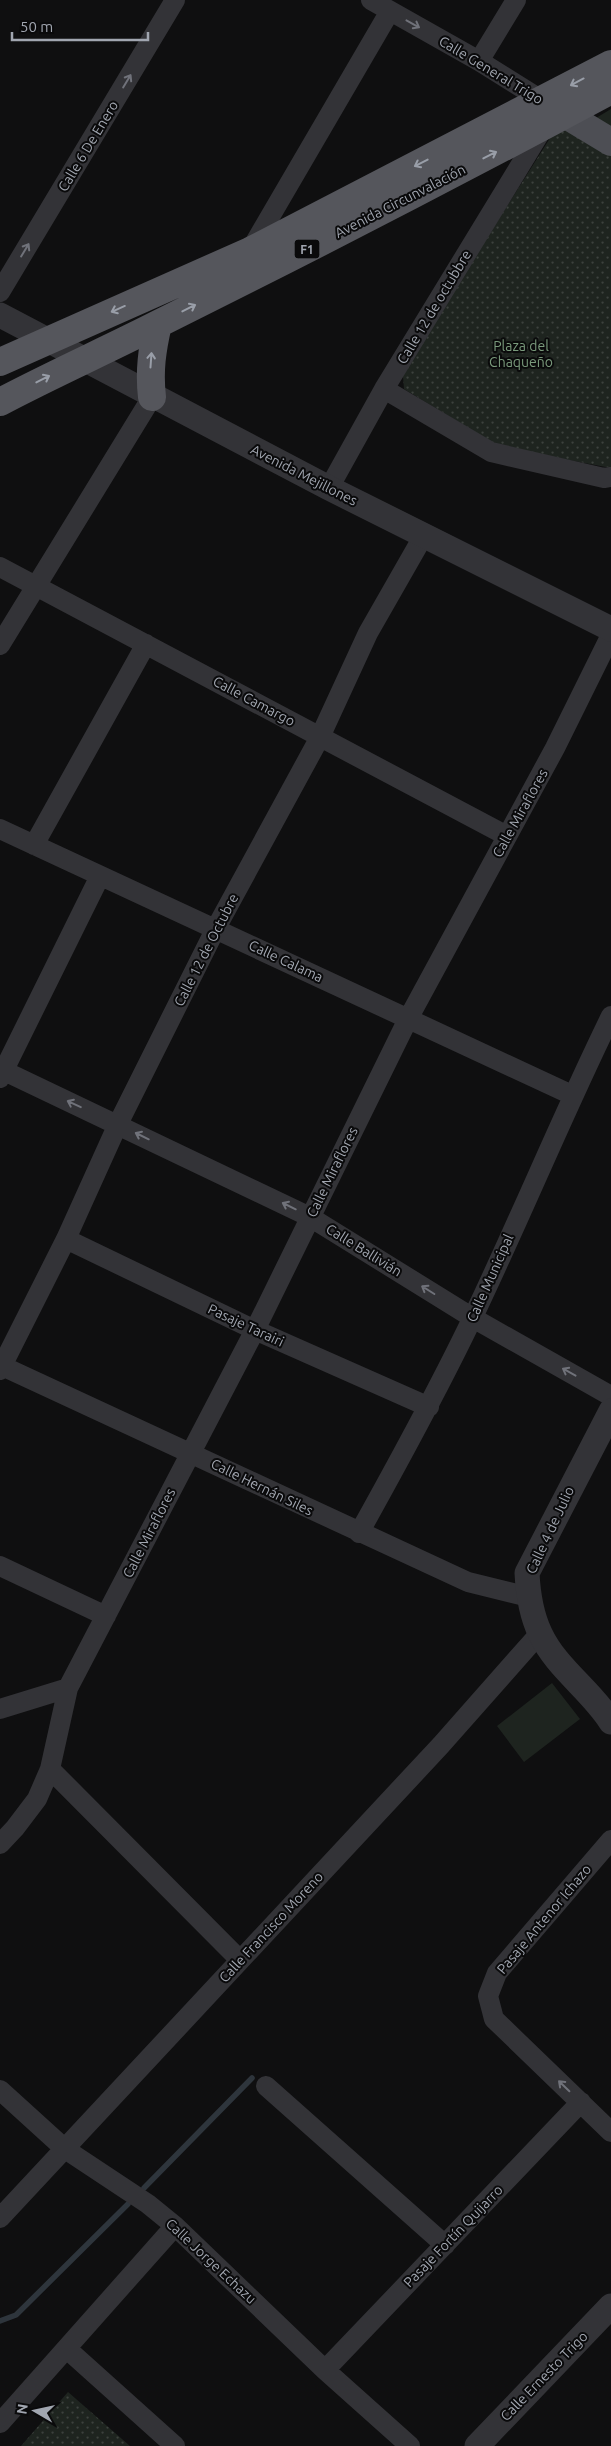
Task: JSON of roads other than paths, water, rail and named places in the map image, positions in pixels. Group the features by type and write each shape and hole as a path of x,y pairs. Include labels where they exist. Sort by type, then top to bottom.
{"highway":[{"name":"Avenida Circunvalación","path":"0,362 250,250 543,101 611,64"},
{"name":"Avenida Circunvalación","path":"0,402 83,359 158,324 543,128 611,90"},
{"path":"152,397 150,375 151,352 158,324"}],"main road":[{"name":"Calle General Trigo","path":"543,101 611,142"}],"street":[{"name":"Calle 6 De Enero","path":"0,292 175,0"},
{"name":"Calle General Trigo","path":"370,0 479,61 543,101"},
{"path":"479,61 516,0"},
{"path":"250,250 390,11"},
{"name":"Calle 12 de octubbre","path":"329,488 384,389 543,128"},
{"name":"Avenida Mejillones","path":"0,315 152,397 329,488 611,629"},
{"path":"384,389 491,452 611,478"},
{"path":"0,645 152,397"},
{"name":"Calle 12 de Octubre","path":"1,1367 66,1239 118,1124 216,928 320,737 368,633 424,535"},
{"name":"Calle Camargo","path":"0,567 508,836"},
{"name":"Calle Miraflores","path":"0,1844 37,1800 50,1769 68,1688 255,1330 408,1019 555,748 611,635"},
{"path":"34,845 146,644"},
{"name":"Calle Calama","path":"0,830 216,928 572,1095"},
{"path":"1,1073 100,876"},
{"name":"Calle Municipal","path":"359,1534 429,1407 473,1318 572,1095 611,1016"},
{"name":"Calle Ballivián","path":"1,1073 118,1124 310,1217 473,1318 611,1396"},
{"name":"Pasaje Tarairi","path":"66,1239 255,1330 429,1407"},
{"name":"Calle Hernán Siles","path":"1,1367 190,1452 359,1534 468,1582 498,1591 529,1597"},
{"name":"Calle 4 de Julio","path":"607,1715 559,1662 540,1633 529,1597 527,1573 611,1411"},
{"path":"0,1566 106,1616"},
{"name":"Calle Francisco Moreno","path":"0,2218 441,1745 540,1633"},
{"path":"0,1710 68,1688"},
{"path":"50,1769 240,1960"},
{"name":"Pasaje Antenor Ichazo","path":"611,1840 497,1973 488,1996 494,2019 611,2132"},
{"path":"266,2086 444,2245"},
{"name":"Calle Jorge Echazu","path":"0,2090 65,2149 148,2204 175,2226 325,2370 410,2446"},
{"name":"Pasaje Fortín Quijarro","path":"325,2370 581,2102"},
{"path":"0,2423 175,2226"},
{"name":"Calle Ernesto Trigo","path":"477,2446 611,2306"},
{"path":"67,2349 175,2446"}],"waterway":[{"path":"144,2188 252,2078"},
{"path":"0,2321 16,2315 128,2204"}],"park label":[{"name":"Plaza del Chaqueño","path":"521,354"}]}
